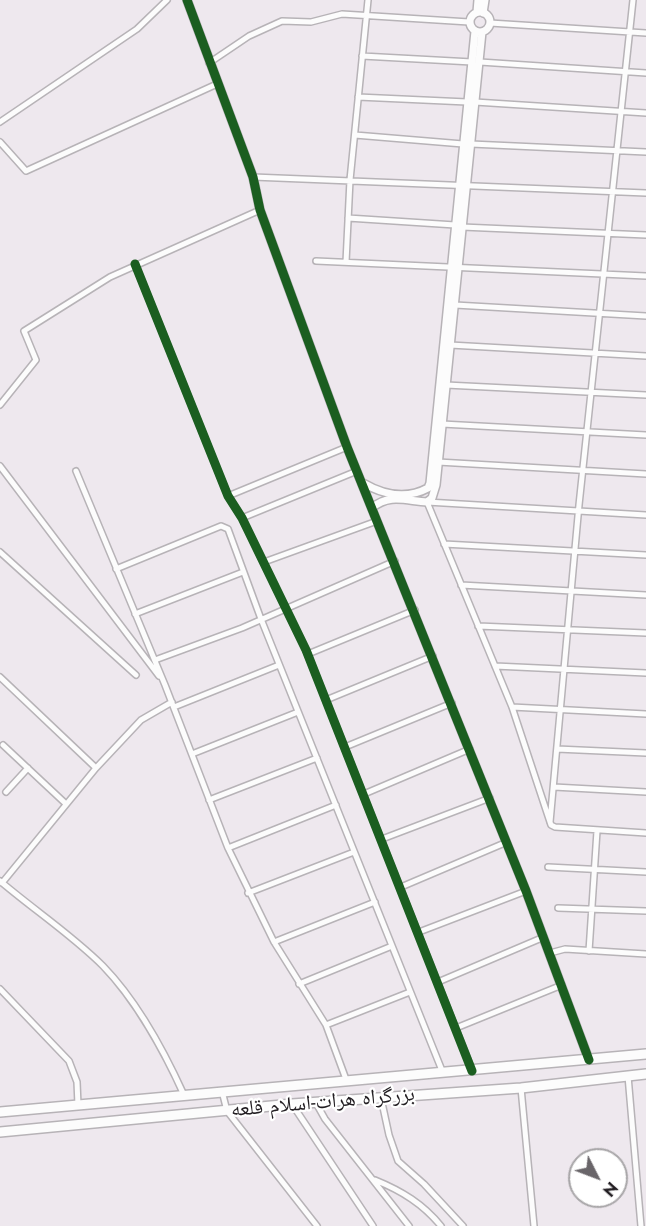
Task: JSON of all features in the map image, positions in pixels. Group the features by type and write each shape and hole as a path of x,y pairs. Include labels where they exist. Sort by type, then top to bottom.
{"highway":[{"name":"بزرگراه هرات-اسلام قلعه","path":"0,1112 646,1054"},
{"name":"بزرگراه هرات-اسلام قلعه","path":"0,1132 292,1104 520,1088 646,1074"}],"street":[{"path":"0,122 137,29 167,0"},
{"path":"187,0 253,177 260,210 347,447 490,798 589,1060"},
{"path":"346,262 350,180 368,0"},
{"path":"478,0 480,13 490,23 646,33"},
{"path":"209,63 249,36 274,23 311,22 342,14 469,22 480,13 485,0"},
{"path":"550,822 586,430 602,273 609,232 621,112 628,72 633,0"},
{"path":"469,22 479,32"},
{"path":"362,482 388,495 420,492 429,486 455,267 479,32 490,23"},
{"path":"362,56 646,73"},
{"path":"0,142 26,171 217,84"},
{"path":"358,97 646,113"},
{"path":"355,135 467,144 646,152"},
{"path":"253,177 646,193"},
{"path":"0,405 36,360 24,331 135,264 260,210"},
{"path":"348,218 646,235"},
{"path":"316,261 646,276"},
{"path":"135,264 228,496 242,518 308,654 472,1071"},
{"path":"427,502 434,493 438,462 455,305 455,267"},
{"path":"455,305 646,315"},
{"path":"450,345 646,356"},
{"path":"446,385 646,395"},
{"path":"442,424 646,435"},
{"path":"228,496 347,447"},
{"path":"438,462 646,474"},
{"path":"0,466 165,685"},
{"path":"76,471 165,685 228,848 248,893 274,942 326,1025 347,1082"},
{"path":"242,518 357,471"},
{"path":"372,508 381,500 390,498 646,514"},
{"path":"427,502 512,707 550,822 555,827 646,833"},
{"path":"264,562 377,521"},
{"path":"116,569 222,526 228,529 279,665 443,1074"},
{"path":"444,544 646,555"},
{"path":"0,552 136,675"},
{"path":"154,660 286,609 395,561"},
{"path":"135,614 243,572"},
{"path":"461,585 646,595"},
{"path":"308,654 415,610"},
{"path":"478,626 646,633"},
{"path":"326,700 433,656"},
{"path":"184,1095 171,1066 130,1001 105,968 1,882 65,803 141,720 173,705 279,665"},
{"path":"495,666 646,673"},
{"path":"0,677 96,768"},
{"path":"345,747 452,703"},
{"path":"512,707 646,714"},
{"path":"192,754 298,712"},
{"path":"3,745 65,803"},
{"path":"364,794 470,749"},
{"path":"557,749 646,753"},
{"path":"209,800 317,758"},
{"path":"6,792 28,768"},
{"path":"554,787 646,792"},
{"path":"382,839 490,798"},
{"path":"228,848 336,805"},
{"path":"589,951 597,831"},
{"path":"401,887 507,842"},
{"path":"248,893 354,852"},
{"path":"548,867 646,872"},
{"path":"419,932 526,891"},
{"path":"274,942 375,902"},
{"path":"558,908 646,911"},
{"path":"438,982 544,937"},
{"path":"299,984 392,946"},
{"path":"550,953 565,949 646,954"},
{"path":"456,1028 562,985"},
{"path":"0,989 69,1061 77,1082 78,1105"},
{"path":"326,1025 410,992"},
{"path":"628,1076 641,1226"},
{"path":"520,1088 534,1226"},
{"path":"222,1091 227,1111 317,1226"},
{"path":"381,1098 388,1134 398,1161 424,1184 463,1226"},
{"path":"316,1103 325,1119 409,1226"},
{"path":"292,1104 373,1226"},
{"path":"374,1179 402,1191 431,1213 441,1226"}],"cycle path":[{"path":"187,0 253,177 260,210 347,447 526,891 589,1060"},
{"path":"135,264 228,496 242,518 306,650 472,1071"}]}
